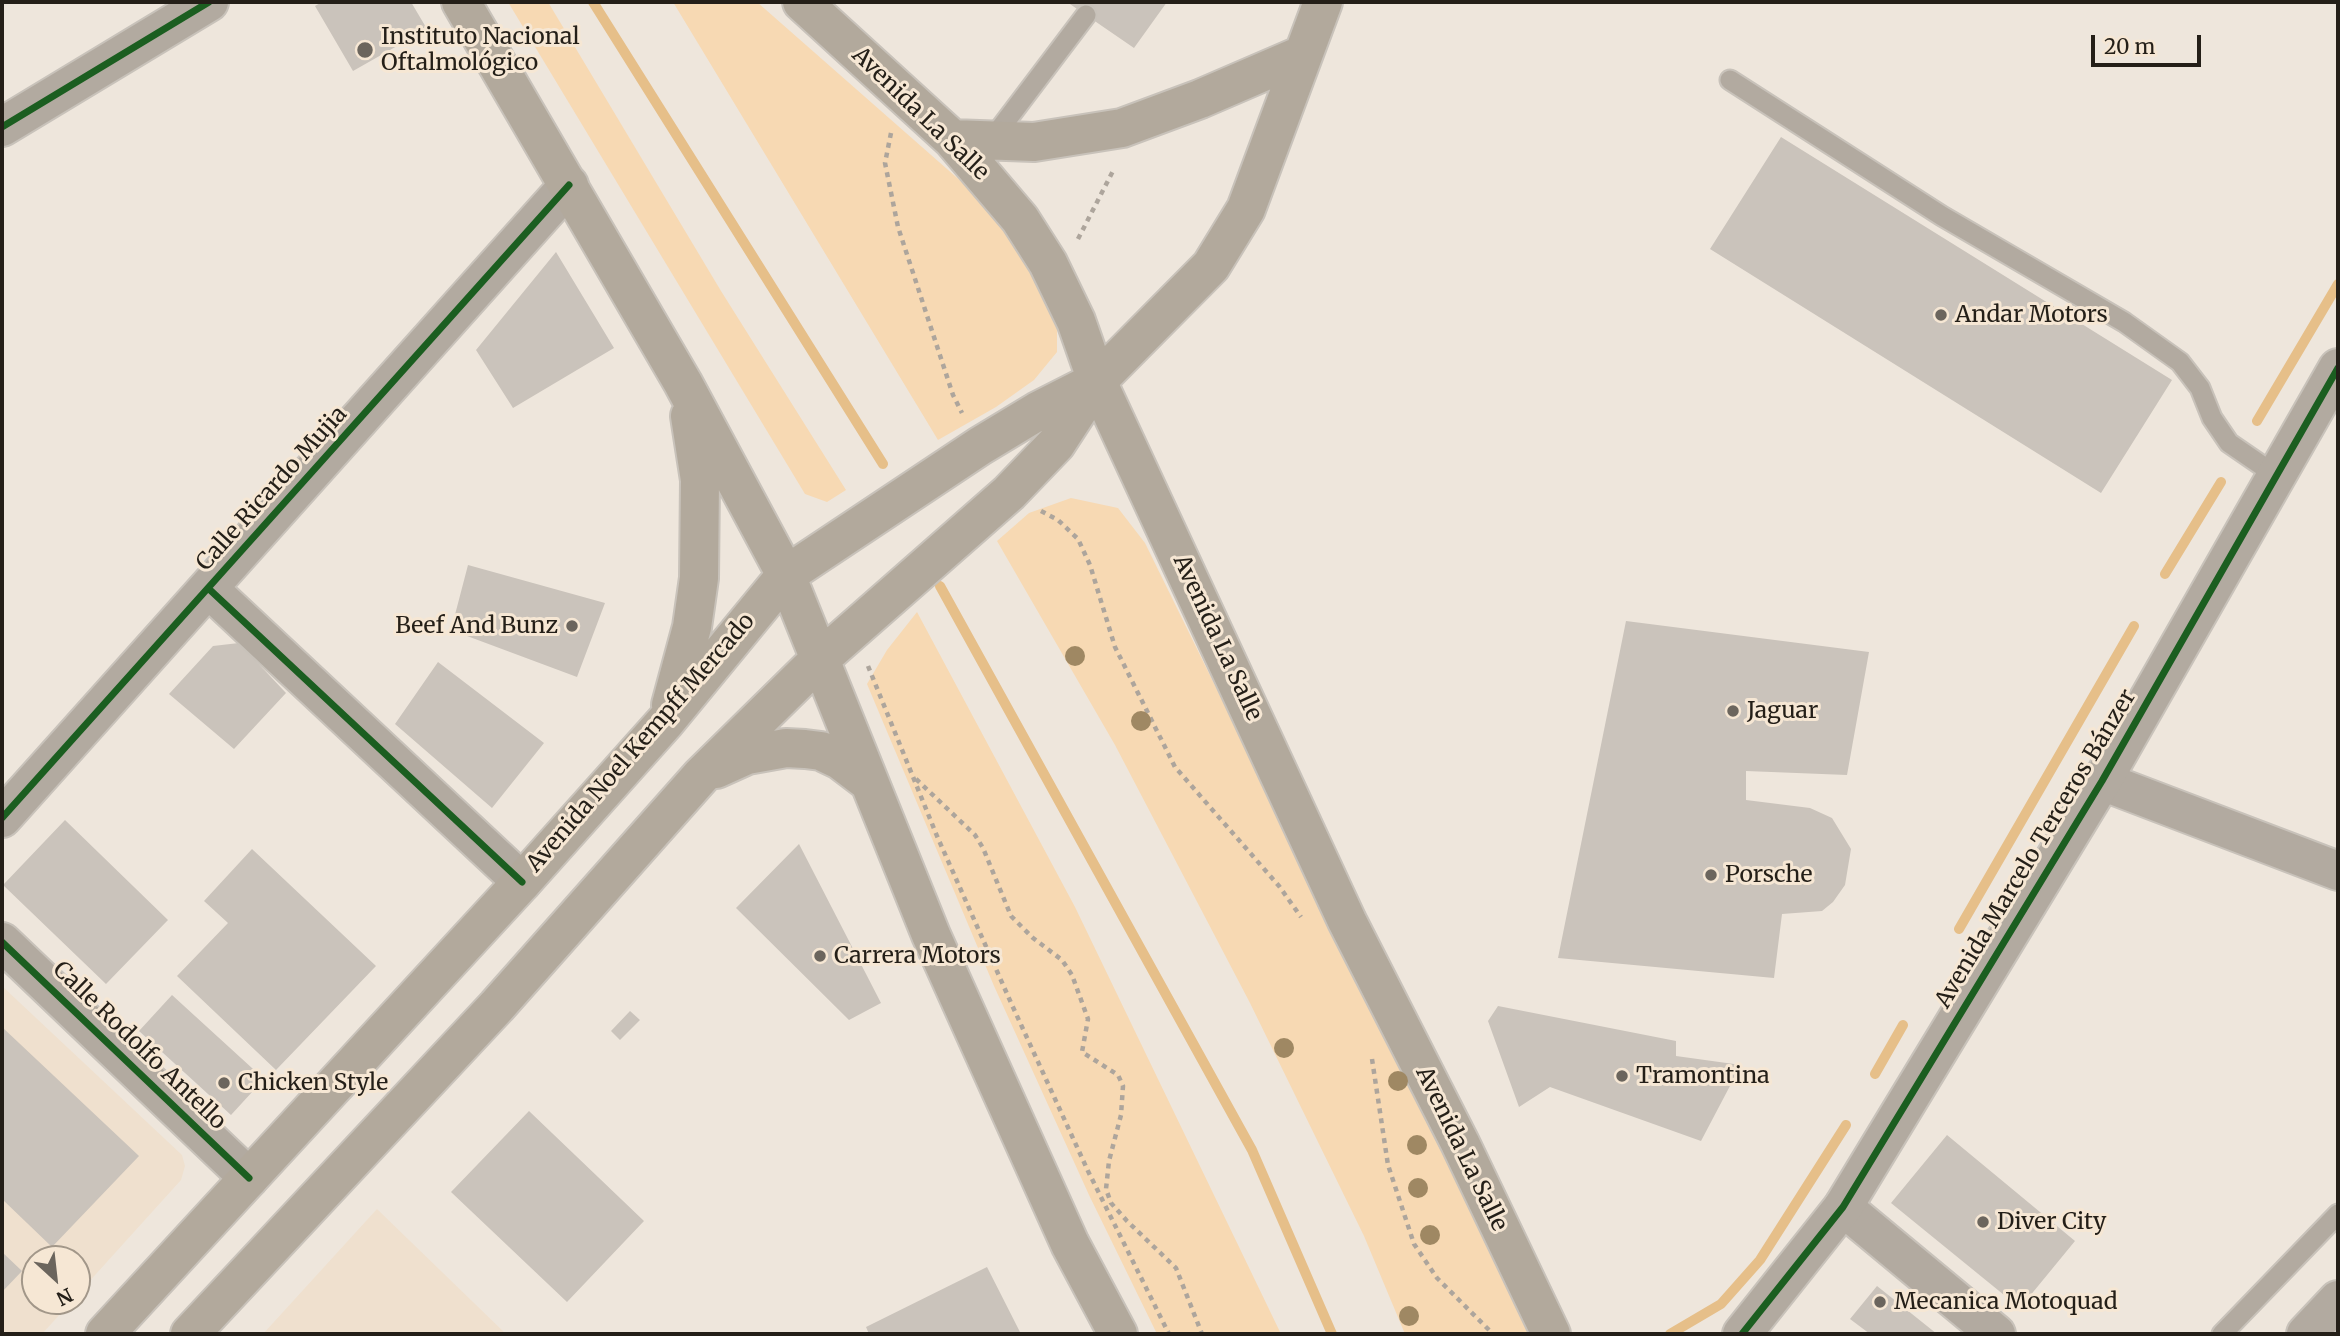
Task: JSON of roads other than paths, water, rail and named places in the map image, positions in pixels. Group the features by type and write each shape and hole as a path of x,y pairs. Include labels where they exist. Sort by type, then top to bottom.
{"main road":[{"path":"461,2 683,383 786,575 931,935 1070,1244 1118,1334"},
{"name":"Avenida La Salle","path":"802,2 900,91 971,141 996,188 1048,263 1076,321 1097,381 1347,921 1460,1143 1551,1334"},
{"name":"Avenida Noel Kempff Mercado","path":"190,1334 496,1006 701,776 820,660 1005,497 1056,444 1097,381 1212,265 1246,209 1323,2"},
{"path":"971,141 1034,142 1122,128 1302,55"},
{"name":"Avenida Noel Kempff Mercado","path":"105,1334 522,882 666,721 786,575 973,451 1038,411 1097,381"},
{"path":"666,721 692,626 700,555 700,480 683,383"},
{"path":"701,776 747,755 786,748 821,751 840,760 869,782"}],"street":[{"path":"2,127 209,2"},
{"name":"Calle Ricardo Mujia","path":"6,801 209,589 569,184"},
{"name":"Avenida Marcelo Terceros Bánzer","path":"1752,1331 1843,1207 2102,780 2338,368"},
{"path":"209,589 522,882"},
{"path":"2102,780 2338,871"},
{"name":"Calle Rodolfo Antello","path":"2,942 249,1178"},
{"path":"1843,1207 1996,1334"},
{"path":"2306,1334 2338,1300"}],"lane":[{"path":"971,141 1086,15"},
{"path":"1730,80 1942,216 2124,322 2180,362 2200,388 2212,418 2228,443 2277,475"},
{"path":"2222,1334 2338,1214"}],"waterway":[{"path":"593,2 883,464"},
{"path":"2257,421 2338,284"},
{"path":"2165,574 2221,482"},
{"path":"940,586 1252,1150 1332,1334"},
{"path":"1959,929 2134,626"},
{"path":"1875,1074 1903,1025"},
{"path":"1670,1334 1721,1304 1760,1260 1846,1125"}],"place":[{"name":"Instituto Nacional Oftalmológico","path":"365,50"},
{"name":"Andar Motors","path":"1941,315"},
{"name":"Beef And Bunz","path":"572,626"},
{"name":"Jaguar","path":"1733,711"},
{"name":"Porsche","path":"1711,875"},
{"name":"Carrera Motors","path":"820,956"},
{"name":"Tramontina","path":"1622,1076"},
{"name":"Chicken Style","path":"224,1083"},
{"name":"Diver City","path":"1983,1222"},
{"name":"Mecanica Motoquad","path":"1880,1302"}]}
